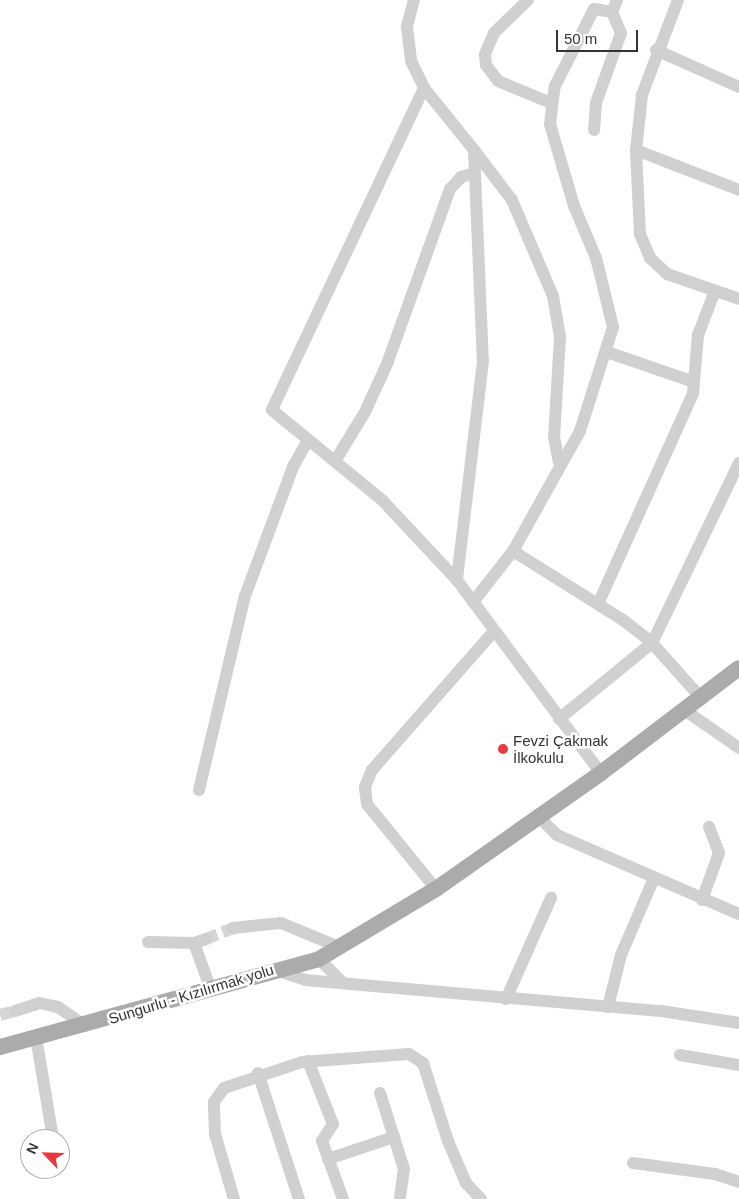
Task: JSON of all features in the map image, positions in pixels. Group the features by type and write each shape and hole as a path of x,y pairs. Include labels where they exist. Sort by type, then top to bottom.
{"main road":[{"name":"Sungurlu - Kızılırmak yolu","path":"0,1047 85,1026 272,969 319,959 376,927 436,888 601,773 702,699 739,668"}],"street":[{"path":"414,0 408,46 424,88 512,200 553,296 560,337 554,436 559,462"},
{"path":"528,0 494,33 485,54 486,65 498,81 552,103"},
{"path":"678,0 656,50 642,95 636,150 638,224 646,251 667,274 739,299"},
{"path":"473,602 513,551 559,462 580,431 607,352 613,327 596,258 554,144 552,103 586,19 594,9 614,6 621,32 596,102 594,130"},
{"path":"656,50 739,87"},
{"path":"424,88 272,410 383,501 457,580 559,720 601,773"},
{"path":"457,580 483,361 474,150"},
{"path":"636,150 739,190"},
{"path":"335,461 366,412 387,364 450,189 461,177 474,173"},
{"path":"598,604 684,416 694,382 698,335 715,290"},
{"path":"607,352 694,382"},
{"path":"199,790 244,596 293,467 308,440"},
{"path":"559,720 652,643 739,463"},
{"path":"513,551 598,604 652,643 702,699"},
{"path":"436,888 367,804 365,787 372,770 494,631"},
{"path":"686,711 739,748"},
{"path":"538,816 557,835 702,900 739,914"},
{"path":"702,900 719,854 709,827"},
{"path":"608,1007 621,955 654,878"},
{"path":"506,999 551,898"},
{"path":"233,928 281,923 339,947"},
{"path":"148,942 200,941 210,987"},
{"path":"319,959 343,983"},
{"path":"272,969 305,980 608,1007 739,1023"},
{"path":"15,1011 39,1003 58,1007 85,1026"},
{"path":"36,1037 51,1129"},
{"path":"680,1055 739,1065"},
{"path":"234,1199 215,1134 214,1102 224,1088 258,1073 308,1061 418,1056 463,1175 481,1199"},
{"path":"308,1061 333,1124 322,1141 343,1199"},
{"path":"258,1073 299,1199"},
{"path":"380,1093 404,1169 400,1199"},
{"path":"328,1159 394,1137"},
{"path":"633,1163 715,1174 739,1182"}],"tunnel":[{"path":"206,939 233,928"},
{"path":"0,1015 15,1011"}],"place":[{"name":"Fevzi Çakmak İlkokulu","path":"503,749"}]}
